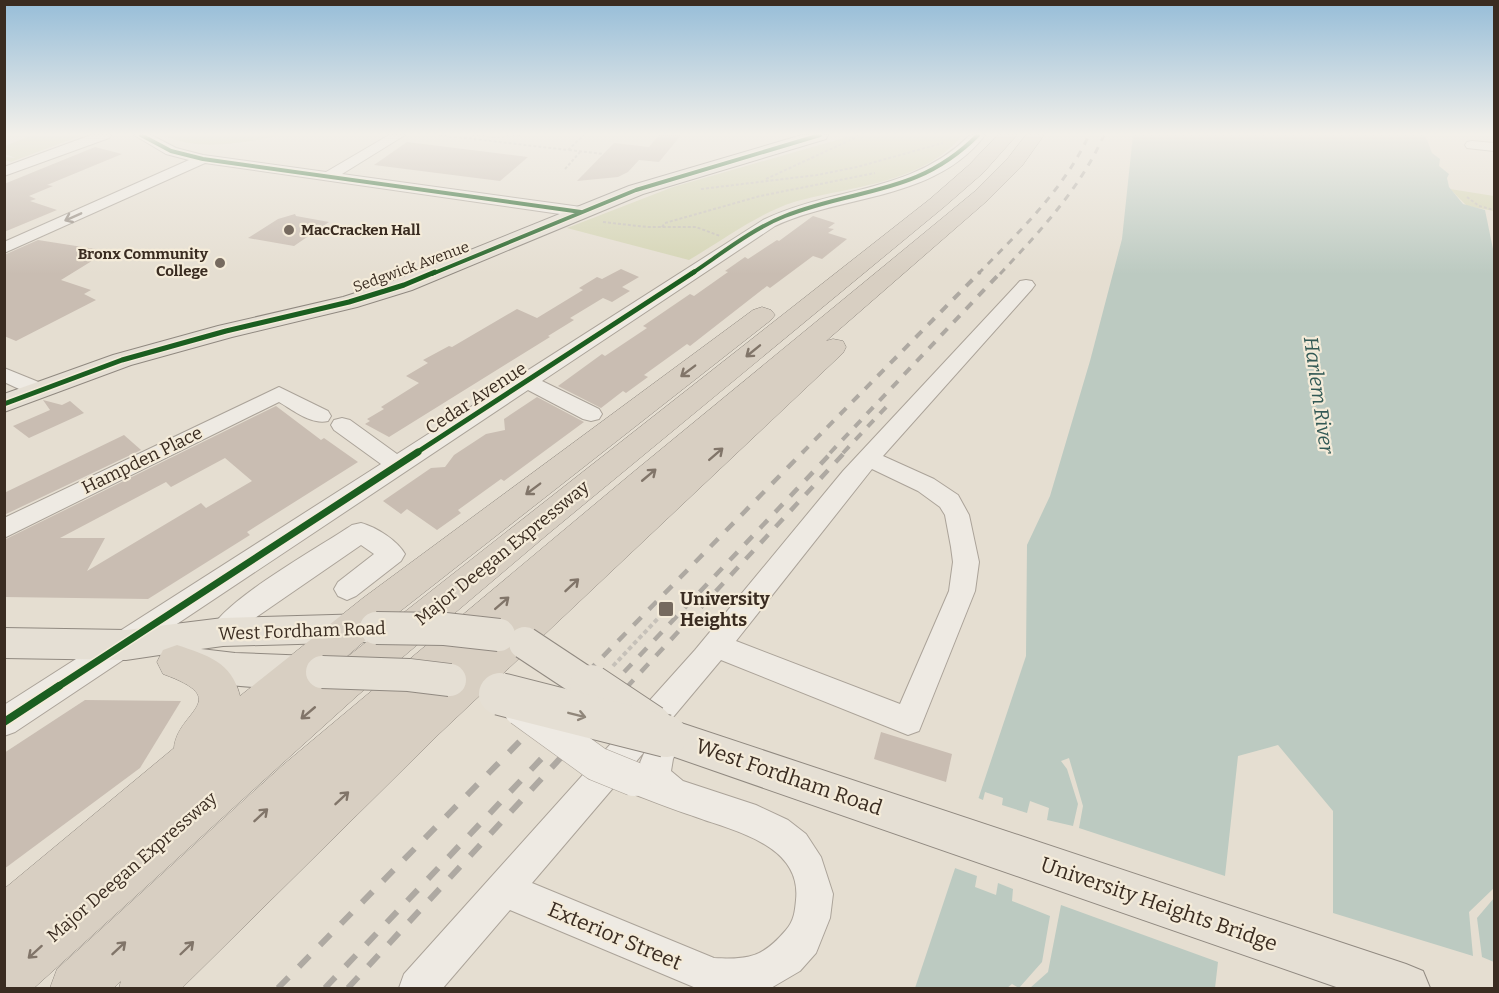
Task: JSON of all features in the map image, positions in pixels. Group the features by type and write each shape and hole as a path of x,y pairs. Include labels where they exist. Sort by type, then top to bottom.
{"highway":[{"path":"4,922 149,796 879,227 947,181"},
{"name":"Major Deegan Expressway","path":"4,980 253,760 344,683 545,517 962,181"},
{"name":"Major Deegan Expressway","path":"76,988 299,780 642,482 996,181"},
{"path":"145,988 295,842 473,686 513,639 804,375 889,293 981,196"},
{"path":"149,796 197,743 214,718 219,700 212,679 177,662"}],"main road":[{"name":"Sedgwick Avenue","path":"4,404 122,360 226,331 349,302 404,285 588,216 661,181"},
{"name":"West Fordham Road","path":"4,643 126,645 223,632 365,628 445,629 513,639 667,736"},
{"name":"West Fordham Road","path":"126,645 145,654 177,662 235,669 409,675 473,686 574,714 667,736 913,818"},
{"name":"University Heights Bridge","path":"913,818 1406,988"}],"street":[{"path":"4,248 153,181"},
{"path":"355,181 588,216"},
{"name":"Cedar Avenue","path":"4,722 126,645 769,223 786,215 877,192 905,181"},
{"path":"418,988 711,653 868,458 1026,285"},
{"path":"4,374 39,390"},
{"path":"528,381 591,414"},
{"name":"Hampden Place","path":"4,528 279,393 320,417"},
{"path":"342,425 385,457 400,465"},
{"path":"711,653 909,721 962,591 966,562 964,547 957,515 949,501 926,485 868,458"},
{"path":"223,632 245,610 361,532 392,554 347,589"},
{"name":"Exterior Street","path":"473,686 597,764 770,828 789,841 804,861 814,893 809,928 796,951 768,974 742,981 714,977 506,890"},
{"name":"Exterior Street","path":"667,736 656,760 654,772 658,782 676,794"},
{"path":"4,890 149,796"}],"path":[{"path":"698,190 756,181"},
{"path":"662,227 665,223 760,196 832,181"},
{"path":"1467,197 1479,206 1494,206"},
{"path":"588,216 662,227 696,227 725,238"},
{"path":"613,666 664,612"}],"green space":[{"path":"693,181 883,181 780,207 753,220 689,260 567,228"},
{"path":"1450,189 1494,196 1494,211 1467,206"}],"water":[{"name":"Harlem River","path":"1128,181 1448,181 1449,187 1463,204 1485,210 1494,254 1494,988 915,988 1026,656 1027,545 1050,496 1090,361 1122,239"}],"pier":[{"path":"1278,745 1333,811 1333,913 1473,956 1469,912 1494,888 1494,898 1477,918 1482,957 1494,962 1494,988 1215,988 1218,962 1061,905 1048,972 1030,988 1019,988 1042,962 1050,916 1012,901 1013,889 998,883 996,895 975,887 977,876 952,867 976,797 983,800 985,792 1003,798 1002,805 1027,813 1030,801 1049,808 1047,820 1073,826 1078,804 1067,769 1061,761 1069,758 1083,806 1079,828 1225,876 1238,756"},
{"path":"1012,984 1019,988 1007,988"}],"building":[{"path":"11,181 56,181 47,185 53,186 29,196 36,199 30,201 57,210 4,232 4,184"},
{"name":"MacCracken Hall","path":"295,214 329,222 294,246 248,238 278,219"},
{"path":"813,216 835,223 828,228 834,229 828,233 847,239 822,259 813,256 770,288 767,286 690,346 687,344 644,375 648,377 626,393 623,391 601,408 558,386 602,354 605,356 647,328 643,326 690,294 694,296 745,257 748,259 777,240 779,241"},
{"path":"38,240 108,251 61,280 91,290 84,294 96,300 16,341 4,336 4,255"},
{"path":"621,269 639,277 622,287 630,291 612,302 603,298 570,318 574,320 548,336 550,337 389,437 365,424 370,421 367,419 384,409 381,407 419,383 406,376 428,363 423,360 449,346 452,347 517,309 537,318 583,290 579,288 597,277 602,279"},
{"path":"537,397 584,422 504,481 501,479 458,510 461,513 437,530 407,509 401,514 383,501 431,468 445,467 454,455 486,434 505,430 504,419"},
{"path":"43,400 62,405 70,401 84,413 29,438 13,426 50,410"},
{"path":"276,406 321,440 324,438 358,462 247,532 250,535 148,599 4,597 4,540","holes":["225,458 252,481 206,508 201,503 87,571 105,538 60,538 166,482 171,487"]},
{"path":"124,435 141,450 4,515 4,493"},
{"path":"85,700 181,701 140,768 4,869 4,753"},
{"path":"881,732 952,754 946,782 874,759"}],"railway":[{"path":"978,274 1040,209 1061,181"},
{"path":"1000,274 1058,209 1077,181"},
{"path":"802,453 980,272"},
{"path":"830,453 1001,272"},
{"path":"843,453 888,405"},
{"path":"572,688 803,452"},
{"path":"609,688 832,452"},
{"path":"626,688 845,452"},
{"path":"278,988 574,686"},
{"path":"325,988 610,686"},
{"path":"348,988 627,686"}],"cycle path":[{"path":"362,181 581,212"},
{"path":"4,404 122,360 226,331 349,302 404,285 636,190 665,181"},
{"path":"4,722 769,223 798,211 866,195 908,181"}],"place":[{"name":"MacCracken Hall","path":"289,230"},
{"name":"Bronx Community College","path":"220,263"},
{"name":"University Heights","path":"666,609"}]}
